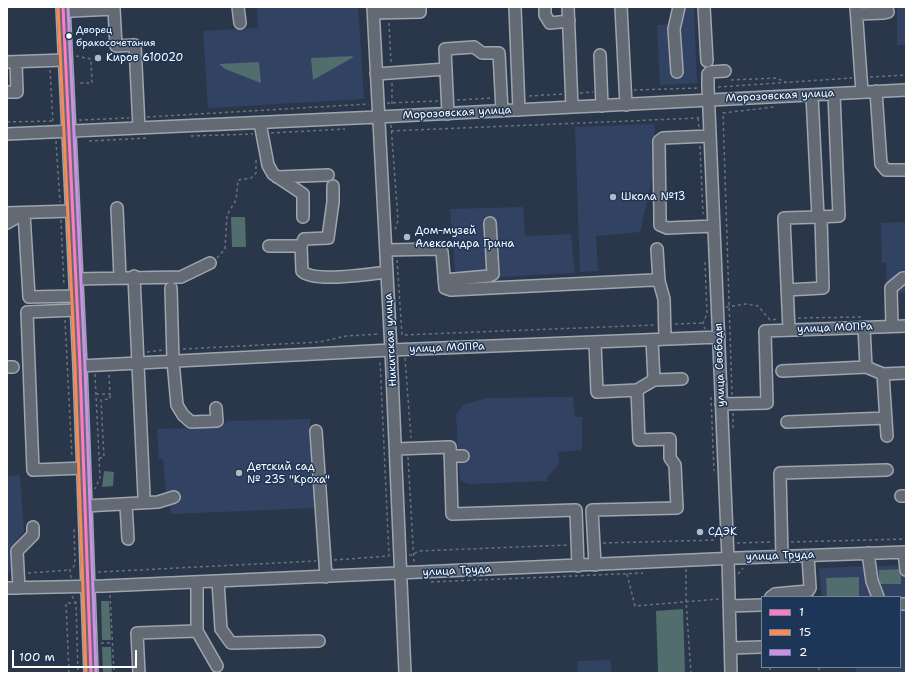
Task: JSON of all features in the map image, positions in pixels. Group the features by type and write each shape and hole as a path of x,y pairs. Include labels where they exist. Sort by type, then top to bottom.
{"main road":[{"path":"63,10 69,58 66,211 75,279 70,296 71,310 80,366 78,469 90,506 88,586 92,673"}],"street":[{"path":"238,7 240,24"},
{"path":"374,10 389,13 420,12 420,7"},
{"path":"515,7 519,110"},
{"path":"544,7 545,15 550,23 568,21"},
{"path":"568,7 572,107"},
{"path":"621,7 626,105"},
{"path":"677,72 674,29 679,7"},
{"path":"704,7 707,61"},
{"path":"862,92 856,10 884,13 888,12 888,7"},
{"path":"63,10 114,9 116,46 135,45 138,123"},
{"name":"Никитская улица","path":"374,10 378,117 396,449 405,673"},
{"path":"448,114 445,49 474,47 482,52 499,53 502,111"},
{"path":"600,55 602,106"},
{"path":"7,92 17,92 12,62 69,58"},
{"path":"376,74 446,69"},
{"name":"улица Свободы","path":"725,71 710,72 708,74 708,100 719,337 727,404 728,558 724,606 731,648 731,673"},
{"name":"Морозовская улица","path":"7,134 68,131 138,123 260,122 448,114 906,90"},
{"path":"876,91 881,164 886,170 906,170"},
{"path":"789,330 793,318 787,290 784,218 838,216 834,94"},
{"path":"787,290 824,288 812,95"},
{"path":"260,122 268,165 273,174 303,194 303,217"},
{"path":"710,136 662,138 660,141 660,225 667,228 714,226"},
{"path":"277,177 328,175"},
{"path":"333,186 333,202 328,238 304,239 301,246 302,271 311,276 360,275 387,272"},
{"path":"117,208 120,277"},
{"path":"7,213 66,211"},
{"path":"7,223 24,213"},
{"path":"24,213 29,298 70,296"},
{"path":"444,280 489,276 492,274 490,223"},
{"path":"269,246 301,246"},
{"path":"386,250 438,249 442,252 445,288 451,290 637,280 659,281"},
{"path":"657,249 659,281 664,299 665,339"},
{"path":"75,279 134,276 181,277 210,263"},
{"path":"134,276 144,496"},
{"path":"892,326 891,288 903,278 906,278"},
{"path":"171,288 173,361 177,405 183,415 191,422 217,421 216,408"},
{"path":"71,310 27,312 33,470 78,469"},
{"name":"улица МОПРа","path":"727,404 767,403 765,331 906,326"},
{"path":"864,327 866,367"},
{"name":"улица МОПРа","path":"80,366 391,350 719,337"},
{"path":"652,340 654,380"},
{"path":"595,342 597,392 637,390 654,380 682,379"},
{"path":"782,371 866,367 883,374 906,373"},
{"path":"883,374 887,436"},
{"path":"595,565 592,510 677,508 675,465 670,458 670,439 638,440 637,390"},
{"path":"787,422 886,418"},
{"path":"316,431 326,577"},
{"path":"396,449 450,447 452,514 576,510 578,566"},
{"path":"450,456 463,456"},
{"path":"782,556 780,473 887,470"},
{"path":"90,506 158,502 174,497"},
{"path":"126,505 128,539"},
{"path":"19,588 17,551 33,536 33,527"},
{"path":"905,552 906,570"},
{"name":"улица Труда","path":"7,588 326,577 595,565 626,569 685,561 728,558 905,552"},
{"path":"868,553 872,581 878,596"},
{"path":"772,596 775,594 808,591 810,588 808,556"},
{"path":"218,581 221,629 231,643 319,641"},
{"path":"197,582 197,631 216,666"},
{"path":"724,606 761,605"},
{"path":"139,673 137,633 197,631"},
{"path":"731,648 761,654"}],"path":[{"path":"389,13 393,103 502,98"},
{"path":"69,58 91,59 92,83 75,83"},
{"path":"49,60 53,124"},
{"path":"625,90 708,87 906,75"},
{"path":"732,80 776,78 788,82"},
{"path":"518,97 602,92"},
{"path":"77,120 138,123 369,104"},
{"path":"733,434 727,404 729,307 723,112 775,107"},
{"path":"391,131 698,118"},
{"path":"7,122 54,121"},
{"path":"189,136 262,134 347,129"},
{"path":"84,141 152,138"},
{"path":"53,141 56,141 66,211 70,296"},
{"path":"210,263 219,257 225,249 227,215 236,200 238,180 251,178 256,173 257,154"},
{"path":"729,307 746,304 758,306 770,320 793,318"},
{"path":"71,310 78,469"},
{"path":"100,575 98,572 389,556 380,359"},
{"path":"90,506 94,490 100,478 94,365"},
{"path":"101,400 110,399 109,368"},
{"path":"96,395 110,394"},
{"path":"96,395 101,400 104,457 99,458"},
{"path":"18,573 70,570 75,565 74,522"},
{"path":"594,544 720,539"},
{"path":"735,543 906,539"},
{"path":"413,555 418,551 578,545"},
{"path":"685,561 691,673"},
{"path":"736,578 742,568 749,565"},
{"path":"626,569 635,606 720,599"},
{"path":"431,582 626,569 649,572"},
{"path":"70,570 71,580"},
{"path":"110,593 114,673"},
{"path":"719,593 720,599 724,606"},
{"path":"72,594 76,603 78,673"},
{"path":"69,673 66,603 76,603"},
{"path":"99,643 113,643"}],"shaded area":[{"path":"257,7 358,7 364,99 208,108 203,31 258,28"},
{"path":"674,7 694,7 697,83 660,85 657,25 674,24"},
{"path":"906,7 906,45 897,45 897,8"},
{"name":"Школа №13","path":"654,124 656,162 640,232 596,236 598,271 580,272 575,127"},
{"path":"523,207 525,236 571,234 575,273 497,277 493,282 456,285 450,209"},
{"path":"906,222 906,293 887,294 886,263 882,263 881,223"},
{"path":"573,397 575,417 582,417 582,450 558,452 559,464 547,478 548,481 468,484 460,480 456,415 463,405 486,398"},
{"name":"Детский сад № 235 \"Кроха\"","path":"310,419 315,508 172,514 167,499 163,459 159,459 157,429 220,427 228,421"},
{"path":"20,475 24,531 12,546 12,572 7,572 7,476"},
{"path":"906,565 906,673 856,673 856,668 901,668 901,596 822,596 819,568"},
{"path":"610,660 612,673 577,673 578,661"}],"green space":[{"path":"353,56 352,58 313,80 311,58"},
{"path":"259,62 261,83 225,69 219,64"},
{"path":"231,217 245,217 246,247 232,247"},
{"path":"104,471 114,472 113,486 102,487"},
{"path":"901,569 901,584 879,584 879,570"},
{"path":"859,577 859,596 827,596 826,578"},
{"path":"101,601 109,601 111,640 102,640"},
{"path":"683,609 685,673 658,673 656,611"},
{"path":"102,647 111,647 112,673 103,673"}],"transit line":[{"name":"15","path":"58,7 75,366 86,673"},
{"name":"1","path":"63,7 80,366 91,673"},
{"name":"2","path":"68,7 85,366 96,673"}],"place":[{"name":"Дворец бракосочетания","path":"69,36"},
{"name":"Киров 610020","path":"98,58"},
{"name":"Школа №13","path":"613,197"},
{"name":"Дом-музей Александра Грина","path":"407,237"},
{"name":"Детский сад № 235 \"Кроха\"","path":"239,473"},
{"name":"СДЭК","path":"700,532"}]}
